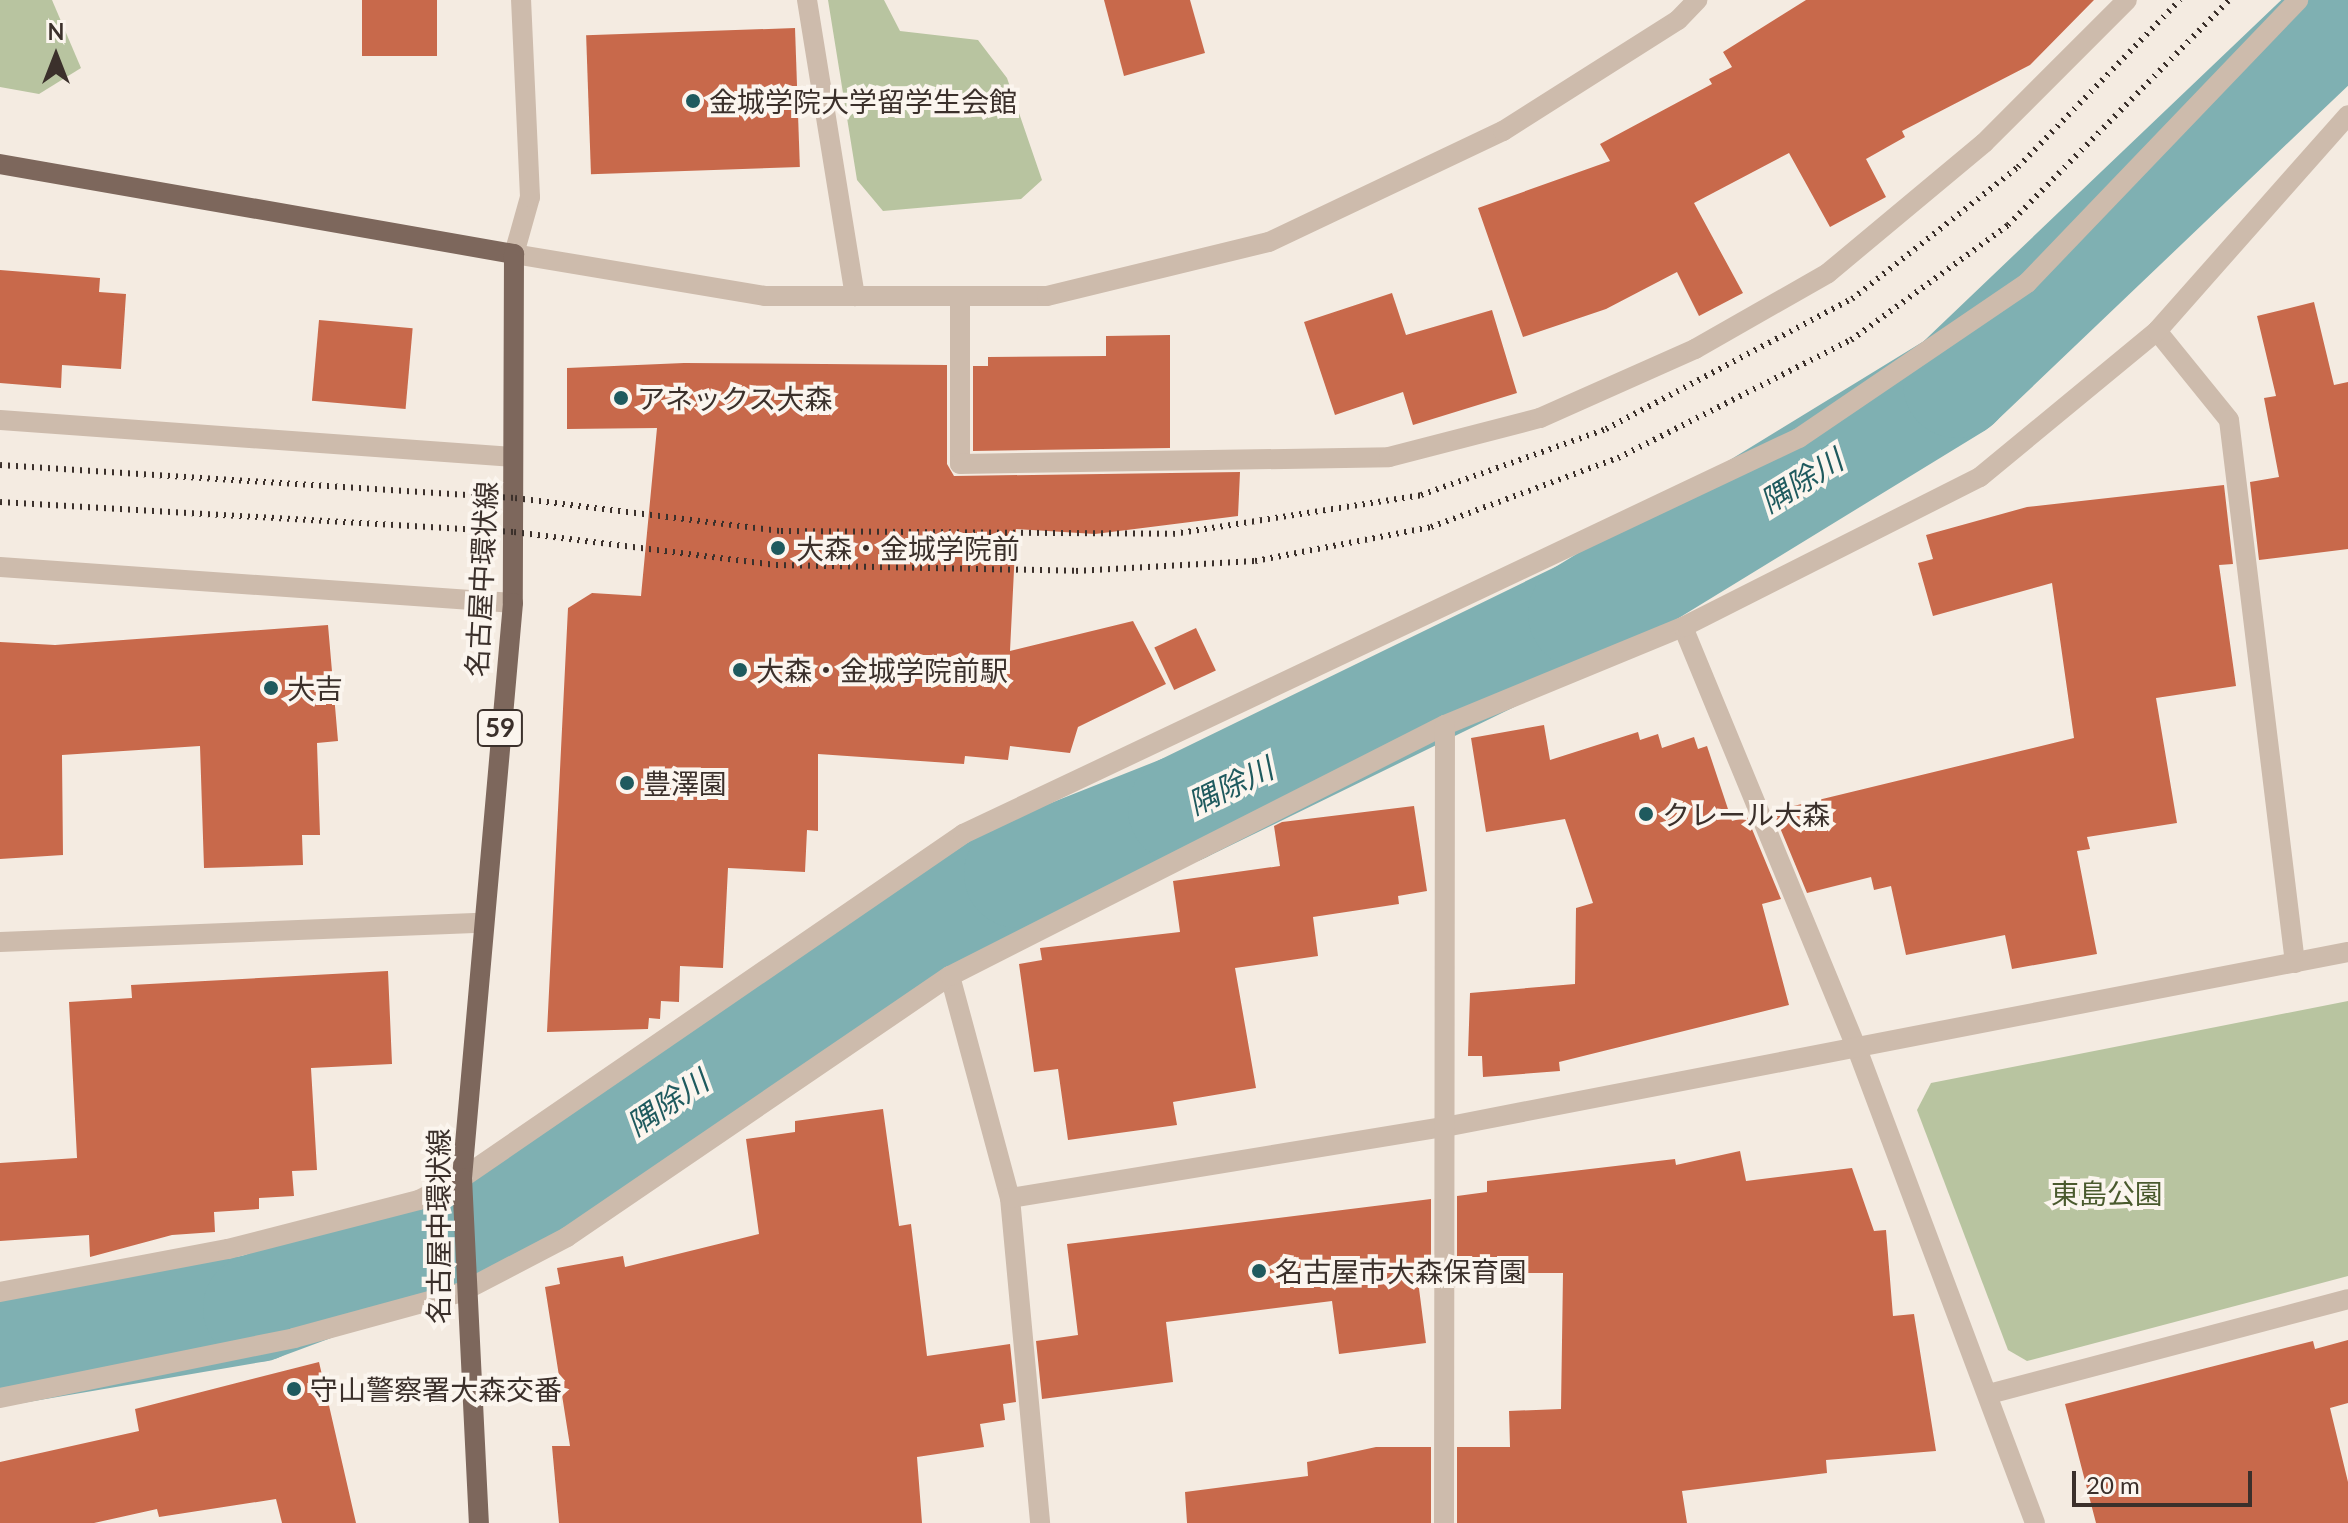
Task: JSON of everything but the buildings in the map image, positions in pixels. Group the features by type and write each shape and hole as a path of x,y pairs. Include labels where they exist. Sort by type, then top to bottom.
{"main road":[{"path":"0,164 514,254"},
{"name":"名古屋中環状線","path":"479,1523 462,1292 462,1178 481,923 513,603 514,254"}],"street":[{"path":"521,0 530,197 514,254 765,296 1047,296 1269,242 1503,131 1678,20 1697,0"},
{"path":"807,0 855,296"},
{"path":"960,296 960,464 1404,453 1540,418 1695,349 1828,273 1984,143 2127,0"},
{"path":"0,1292 228,1249 419,1200 462,1178 963,834 1799,438 2027,283 2298,0"},
{"path":"0,1398 294,1338 462,1292 567,1237 950,976 1445,725 1683,627 1980,477 2157,331 2348,115"},
{"path":"2157,331 2229,420 2295,963"},
{"path":"0,420 513,457"},
{"path":"0,567 513,603"},
{"path":"1683,627 1856,1046 2035,1523"},
{"path":"1444,1523 1445,725"},
{"path":"0,942 481,923"},
{"path":"1010,1198 1445,1127 2348,952"},
{"path":"950,976 1010,1198 1040,1523"},
{"path":"1989,1394 2348,1299"}],"green space":[{"path":"0,0 52,0 81,68 39,94 0,87"},
{"path":"828,0 884,0 900,31 978,40 1007,78 1042,180 1021,199 883,211 857,180"},
{"name":"東島公園","path":"2348,1001 2348,1276 2027,1361 2008,1350 1917,1110 1931,1083"}],"waterway":[{"name":"隅除川","path":"0,1352 257,1308 499,1218 1018,874 1182,809 1582,614 1957,384 2348,11"}],"railway":[{"path":"0,465 515,498 781,531 1173,534 1421,495 1606,429 1852,299 2018,167 2180,0"},
{"path":"0,502 514,532 776,565 1076,571 1255,561 1431,527 1618,458 1851,340 2008,225 2229,0"}],"place":[{"name":"金城学院大学留学生会館","path":"693,101"},
{"name":"アネックス大森","path":"621,398"},
{"name":"大森・金城学院前","path":"778,548"},
{"name":"大森・金城学院前駅","path":"740,670"},
{"name":"大吉","path":"271,688"},
{"name":"豊澤園","path":"627,783"},
{"name":"クレール大森","path":"1646,814"},
{"name":"名古屋市大森保育園","path":"1259,1271"},
{"name":"守山警察署大森交番","path":"294,1389"}]}
